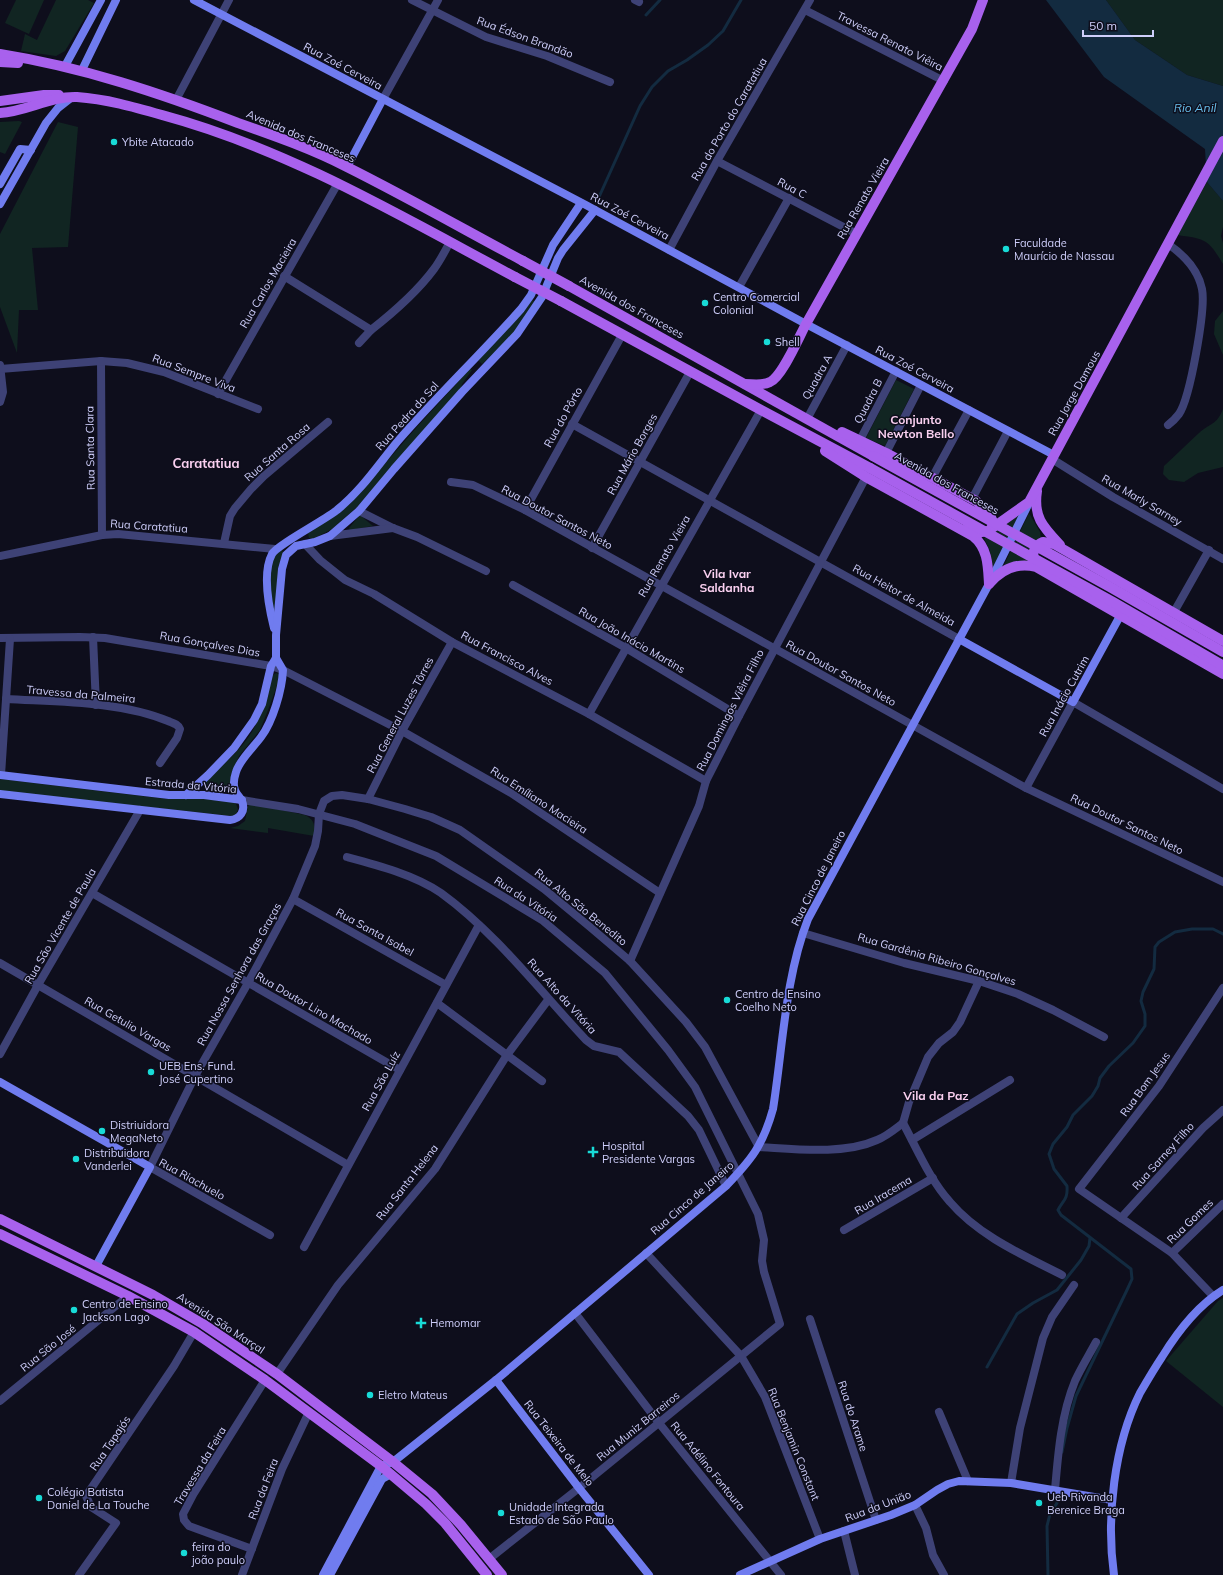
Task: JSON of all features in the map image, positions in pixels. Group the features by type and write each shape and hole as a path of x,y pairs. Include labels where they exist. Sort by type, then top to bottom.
{"main road":[{"name":"Rua Renato Vieira","path":"745,384 763,384 770,382 777,377 944,81 972,29 983,0"},
{"name":"Avenida dos Franceses","path":"0,54 65,66 118,81 176,100 298,145 347,167 569,286 1110,587 1223,652"},
{"path":"0,62 14,62 118,81"},
{"path":"0,101 50,94 98,100 159,114 221,133 281,157 338,183 561,301 760,410 965,530 977,539 984,549 987,560 989,584"},
{"path":"0,113 18,111 49,101 72,97 98,100"},
{"name":"Rua Jorge Damous","path":"1029,502 1223,141"},
{"path":"807,419 828,426 860,440 972,499 984,507 990,515 993,525 988,531"},
{"path":"868,472 1113,602 1223,668"},
{"path":"1038,484 1036,503 1039,518 1045,528 1066,550"},
{"path":"965,530 976,533 988,531 1029,502"},
{"path":"1039,568 1035,563 1033,556 1034,549 1040,544 1048,542 1066,550 1223,641"},
{"path":"989,584 1002,571 1010,567 1024,565 1039,568 1120,616 1223,668"},
{"name":"Avenida São Marçal","path":"0,1219 153,1295 203,1324 277,1374 432,1494 461,1525 502,1575"},
{"name":"Avenida São Marçal","path":"0,1234 128,1296 194,1332 265,1380 381,1466 426,1504 445,1523 487,1575"},
{"path":"391,1474 392,1462"}],"street":[{"path":"65,66 101,0"},
{"path":"82,70 116,0"},
{"name":"Rua Zoé Cerveira","path":"194,0 581,202 1008,431 1053,457"},
{"path":"176,100 229,0"},
{"name":"Rua Édson Brandão","path":"412,0 486,37 547,56 610,82"},
{"path":"347,167 438,0"},
{"name":"Rua do Porto do Caratatiua","path":"668,250 716,161 810,0"},
{"name":"Travessa Renato Viêira","path":"805,10 944,81"},
{"path":"0,204 53,113 72,97"},
{"path":"0,184 20,149 31,150"},
{"name":"Rua C","path":"716,161 857,234"},
{"name":"Rua Carlos Macieira","path":"218,394 338,183"},
{"path":"739,287 789,198"},
{"name":"Rua Pedra do Sol","path":"276,658 276,635 283,565 292,544 351,498 398,442 470,362 527,302 553,245 581,202"},
{"name":"Rua Pedra do Sol","path":"276,635 269,607 268,590 269,564 275,549 292,544 315,542 330,536 359,511 467,387 517,334 542,297 558,258 563,250 595,210"},
{"path":"359,343 371,330 395,311 426,278 450,242"},
{"path":"1168,244 1180,252 1190,264 1198,276 1202,290 1198,346 1185,401 1179,414 1168,425"},
{"path":"284,276 371,330"},
{"name":"Rua do Pôrto","path":"525,510 622,335"},
{"name":"Quadra A","path":"807,419 847,346"},
{"name":"Rua Sempre Viva","path":"0,368 101,361 140,365 164,372 258,409"},
{"name":"Rua Santa Clara","path":"101,361 102,535"},
{"path":"467,387 469,380 478,368 475,364 470,362"},
{"path":"0,368 3,392 0,402"},
{"name":"Quadra B","path":"860,440 896,371"},
{"name":"Rua Mário Borges","path":"592,548 690,372"},
{"path":"886,453 921,385"},
{"name":"Rua Renato Vieira","path":"589,714 760,410"},
{"path":"932,478 969,410"},
{"name":"Rua Santa Rosa","path":"224,543 230,516 251,489 264,476 328,422"},
{"name":"Rua Heitor de Almeida","path":"572,424 1073,702 1223,789"},
{"path":"972,499 1008,431"},
{"name":"Rua Marly Sarney","path":"1053,457 1113,497 1223,559"},
{"name":"Rua Domingos Viêira Filho","path":"630,962 699,806 706,781 774,648 868,472"},
{"name":"Rua Doutor Santos Neto","path":"451,482 473,485 525,510 1026,788 1223,882"},
{"name":"Rua Jorge Damous","path":"989,584 1029,502"},
{"path":"359,511 393,528 417,537 486,571"},
{"path":"330,536 393,528"},
{"name":"Rua Caratatiua","path":"0,556 102,535 131,534 275,549"},
{"name":"Rua Francisco Alves","path":"305,544 320,560 345,580 374,594 452,642 589,714 706,781"},
{"path":"1174,612 1209,550"},
{"name":"Rua Cinco de Janeiro","path":"381,1466 392,1462 496,1380 726,1186 738,1174 759,1147 773,1109 789,997 797,956 808,918 989,584"},
{"name":"Rua João Inácio Martins","path":"513,585 626,648 739,716"},
{"name":"Rua Inácio Cutrim","path":"1026,788 1120,616"},
{"path":"93,636 96,705"},
{"name":"Rua Gonçalves Dias","path":"0,638 10,639 93,636 271,666 284,670 402,731"},
{"path":"0,775 10,639"},
{"name":"Rua General Luzes Tôrres","path":"368,799 402,731 452,642"},
{"path":"186,795 234,748 248,729 262,704 271,666 276,658 284,670 281,685 267,727 261,737 241,761 235,774 235,791 242,800"},
{"name":"Travessa da Palmeira","path":"6,699 96,705 135,710 153,715 178,726 180,729 177,738 160,763"},
{"name":"Rua Emíliano Macieira","path":"402,731 510,793 660,893"},
{"name":"Estrada da Vitória","path":"0,775 169,796 216,796 242,800 242,814 234,820 0,794"},
{"name":"Rua Alto São Benedito","path":"319,814 324,801 332,796 342,795 368,799 426,815 460,830 544,889 630,962 669,1002 686,1022 705,1047 759,1147"},
{"name":"Rua da Vitória","path":"242,800 319,814 355,824 436,856 542,920 573,944 604,973 622,992 668,1050 695,1087 738,1174"},
{"name":"Rua São Vicente de Paula","path":"0,1054 38,985 140,810"},
{"name":"Rua Nossa Senhora das Graças","path":"96,1266 150,1167 195,1076 248,983 293,899 315,846 319,814"},
{"name":"Rua Alto da Vitória","path":"348,857 382,866 440,893 479,925 586,1040 594,1046 619,1052 688,1116 699,1130 726,1186"},
{"name":"Rua Doutor Lino Machado","path":"92,894 400,1070"},
{"name":"Rua Santa Isabel","path":"293,899 446,985"},
{"name":"Rua São Luíz","path":"304,1247 479,925"},
{"name":"Rua Gardênia Ribeiro Gonçalves","path":"803,932 853,946 904,963 979,981 1018,994 1053,1010 1104,1037"},
{"name":"Rua Getulio Vargas","path":"0,963 348,1165"},
{"path":"759,1147 807,1150 845,1149 877,1140 903,1123 909,1102 928,1057 940,1043 953,1032 960,1022 979,981"},
{"name":"Rua Bom Jesus","path":"1121,1218 1079,1189 1159,1086 1223,988"},
{"name":"Rua Santa Helena","path":"277,1374 338,1285 435,1169 507,1055 548,1000"},
{"path":"437,1002 542,1081"},
{"path":"912,1140 1010,1080"},
{"name":"Rua Riachuelo","path":"0,1082 270,1235"},
{"name":"Rua Sarney Filho","path":"1121,1218 1203,1128 1223,1110"},
{"path":"903,1123 933,1178 950,1203 983,1231 1007,1246 1062,1275"},
{"name":"Rua Muniz Barreiros","path":"489,1558 579,1488 780,1324 764,1272 762,1261 764,1240 758,1214 738,1174"},
{"name":"Rua Iracema","path":"844,1230 933,1178"},
{"name":"Rua Gomes","path":"1172,1253 1223,1204"},
{"path":"1121,1218 1172,1253 1213,1296"},
{"name":"Rua Benjamin Constant","path":"646,1253 741,1356 765,1397 820,1539"},
{"path":"1011,1483 1020,1428 1043,1338 1052,1317 1074,1285"},
{"path":"1114,1575 1111,1553 1112,1500 1119,1458 1126,1430 1140,1394 1175,1335 1213,1296 1223,1290"},
{"name":"Rua São José","path":"0,1401 128,1296"},
{"name":"Rua Adélino Fontoura","path":"575,1313 659,1422 781,1575"},
{"name":"Rua do Arame","path":"810,1319 876,1520"},
{"name":"Rua Tapajós","path":"79,1575 116,1523 91,1507 86,1496 174,1366 194,1332"},
{"path":"1055,1490 1058,1450 1064,1417 1075,1381 1096,1342"},
{"name":"Travessa da Feira","path":"252,1549 189,1526 184,1520 183,1514 194,1493 265,1380"},
{"name":"Rua Teixeira de Melo","path":"496,1380 579,1488 650,1575"},
{"name":"Rua da Feira","path":"242,1575 282,1469 308,1412"},
{"path":"939,1412 968,1481"},
{"path":"323,1575 381,1466"},
{"path":"330,1575 382,1479 391,1474"},
{"name":"Rua da União","path":"740,1575 820,1539 915,1505 948,1484 968,1481 1011,1483 1112,1500"},
{"path":"915,1505 926,1528 933,1555 944,1575"},
{"path":"844,1531 855,1575"}],"green space":[{"path":"16,0 44,0 29,34 5,23"},
{"path":"56,0 88,0 94,3 65,51 56,56 21,51 25,34 37,40"},
{"path":"1106,0 1223,0 1223,86 1187,75 1135,40"},
{"path":"0,122 22,122 5,154 0,152"},
{"path":"58,122 78,127 68,247 32,248 38,310 19,310 17,353 0,307 0,234"},
{"path":"1207,182 1223,201 1223,227 1221,236 1223,243 1223,264 1210,245 1200,239 1177,235"},
{"path":"532,300 536,302 509,339 482,364 478,360"},
{"path":"1223,311 1223,355 1214,334 1215,321"},
{"path":"470,369 472,370 462,384 461,390 357,507 332,529 313,539 309,538 308,533 350,504"},
{"path":"896,380 914,389 885,446 866,438"},
{"path":"1223,409 1223,467 1198,473 1184,482 1169,480 1163,474 1164,466 1199,433 1216,421"},
{"path":"1029,513 1040,532 1041,538 1034,543 1029,561 1004,566 1004,565"},
{"path":"1020,514 993,570 990,551 984,538"},
{"path":"359,516 373,526 350,530 349,528"},
{"path":"282,549 283,553 278,568 276,609 274,610 270,589 270,574 272,560"},
{"path":"276,673 279,674 280,677 260,730 239,756 228,790 225,792 205,790 203,784 238,750 251,734 264,705 273,675"},
{"path":"0,779 167,799 206,799 233,802 236,804 238,809 236,815 232,816 0,791"},
{"path":"251,804 305,815 313,821 314,836 268,828 268,833 230,828 238,826 245,821 248,806"},
{"path":"1223,1298 1223,1407 1166,1361 1218,1301"}],"water":[{"name":"Rio Anil","path":"1046,0 1106,0 1135,40 1187,75 1223,86 1223,201 1207,182 1205,149 1104,77"}],"waterway":[{"path":"646,15 660,0"},
{"path":"599,197 640,106 652,87 668,71 708,45 723,31 741,0"},
{"path":"1062,1452 1076,1396 1132,1279 1131,1269 1061,1215 1058,1210 1066,1197 1067,1186 1054,1169 1049,1154 1053,1144 1067,1127 1073,1115 1092,1096 1098,1086 1100,1078 1109,1066 1133,1043 1145,1026 1145,1014 1141,1001 1143,992 1154,969 1155,947 1159,942 1175,932 1192,929 1213,929 1223,934"},
{"path":"987,1367 1017,1314 1033,1303 1057,1290 1081,1260 1089,1246 1090,1238"},
{"path":"1048,1575 1047,1526 1050,1514 1057,1503 1058,1491"}],"place":[{"name":"Ybite Atacado","path":"114,142"},
{"name":"Faculdade Maurício de Nassau","path":"1006,249"},
{"name":"Centro Comercial Colonial","path":"705,303"},
{"name":"Shell","path":"767,342"},
{"name":"Centro de Ensino Coelho Neto","path":"727,1000"},
{"name":"UEB Ens. Fund. José Cupertino","path":"151,1072"},
{"name":"Distriuidora MegaNeto","path":"102,1131"},
{"name":"Hospital Presidente Vargas","path":"593,1152"},
{"name":"Distribuidora Vanderlei","path":"76,1159"},
{"name":"Centro de Ensino Jackson Lago","path":"74,1310"},
{"name":"Hemomar","path":"421,1323"},
{"name":"Eletro Mateus","path":"370,1395"},
{"name":"Colégio Batista Daniel de La Touche","path":"39,1498"},
{"name":"Ueb Rivanda Berenice Braga","path":"1039,1503"},
{"name":"Unidade Integrada Estado de São Paulo","path":"501,1513"},
{"name":"feira do joão paulo","path":"184,1553"}],"district":[{"name":"Conjunto Newton Bello","path":"916,426"},
{"name":"Caratatiua","path":"206,463"},
{"name":"Vila Ivar Saldanha","path":"727,580"},
{"name":"Vila da Paz","path":"936,1095"}]}
